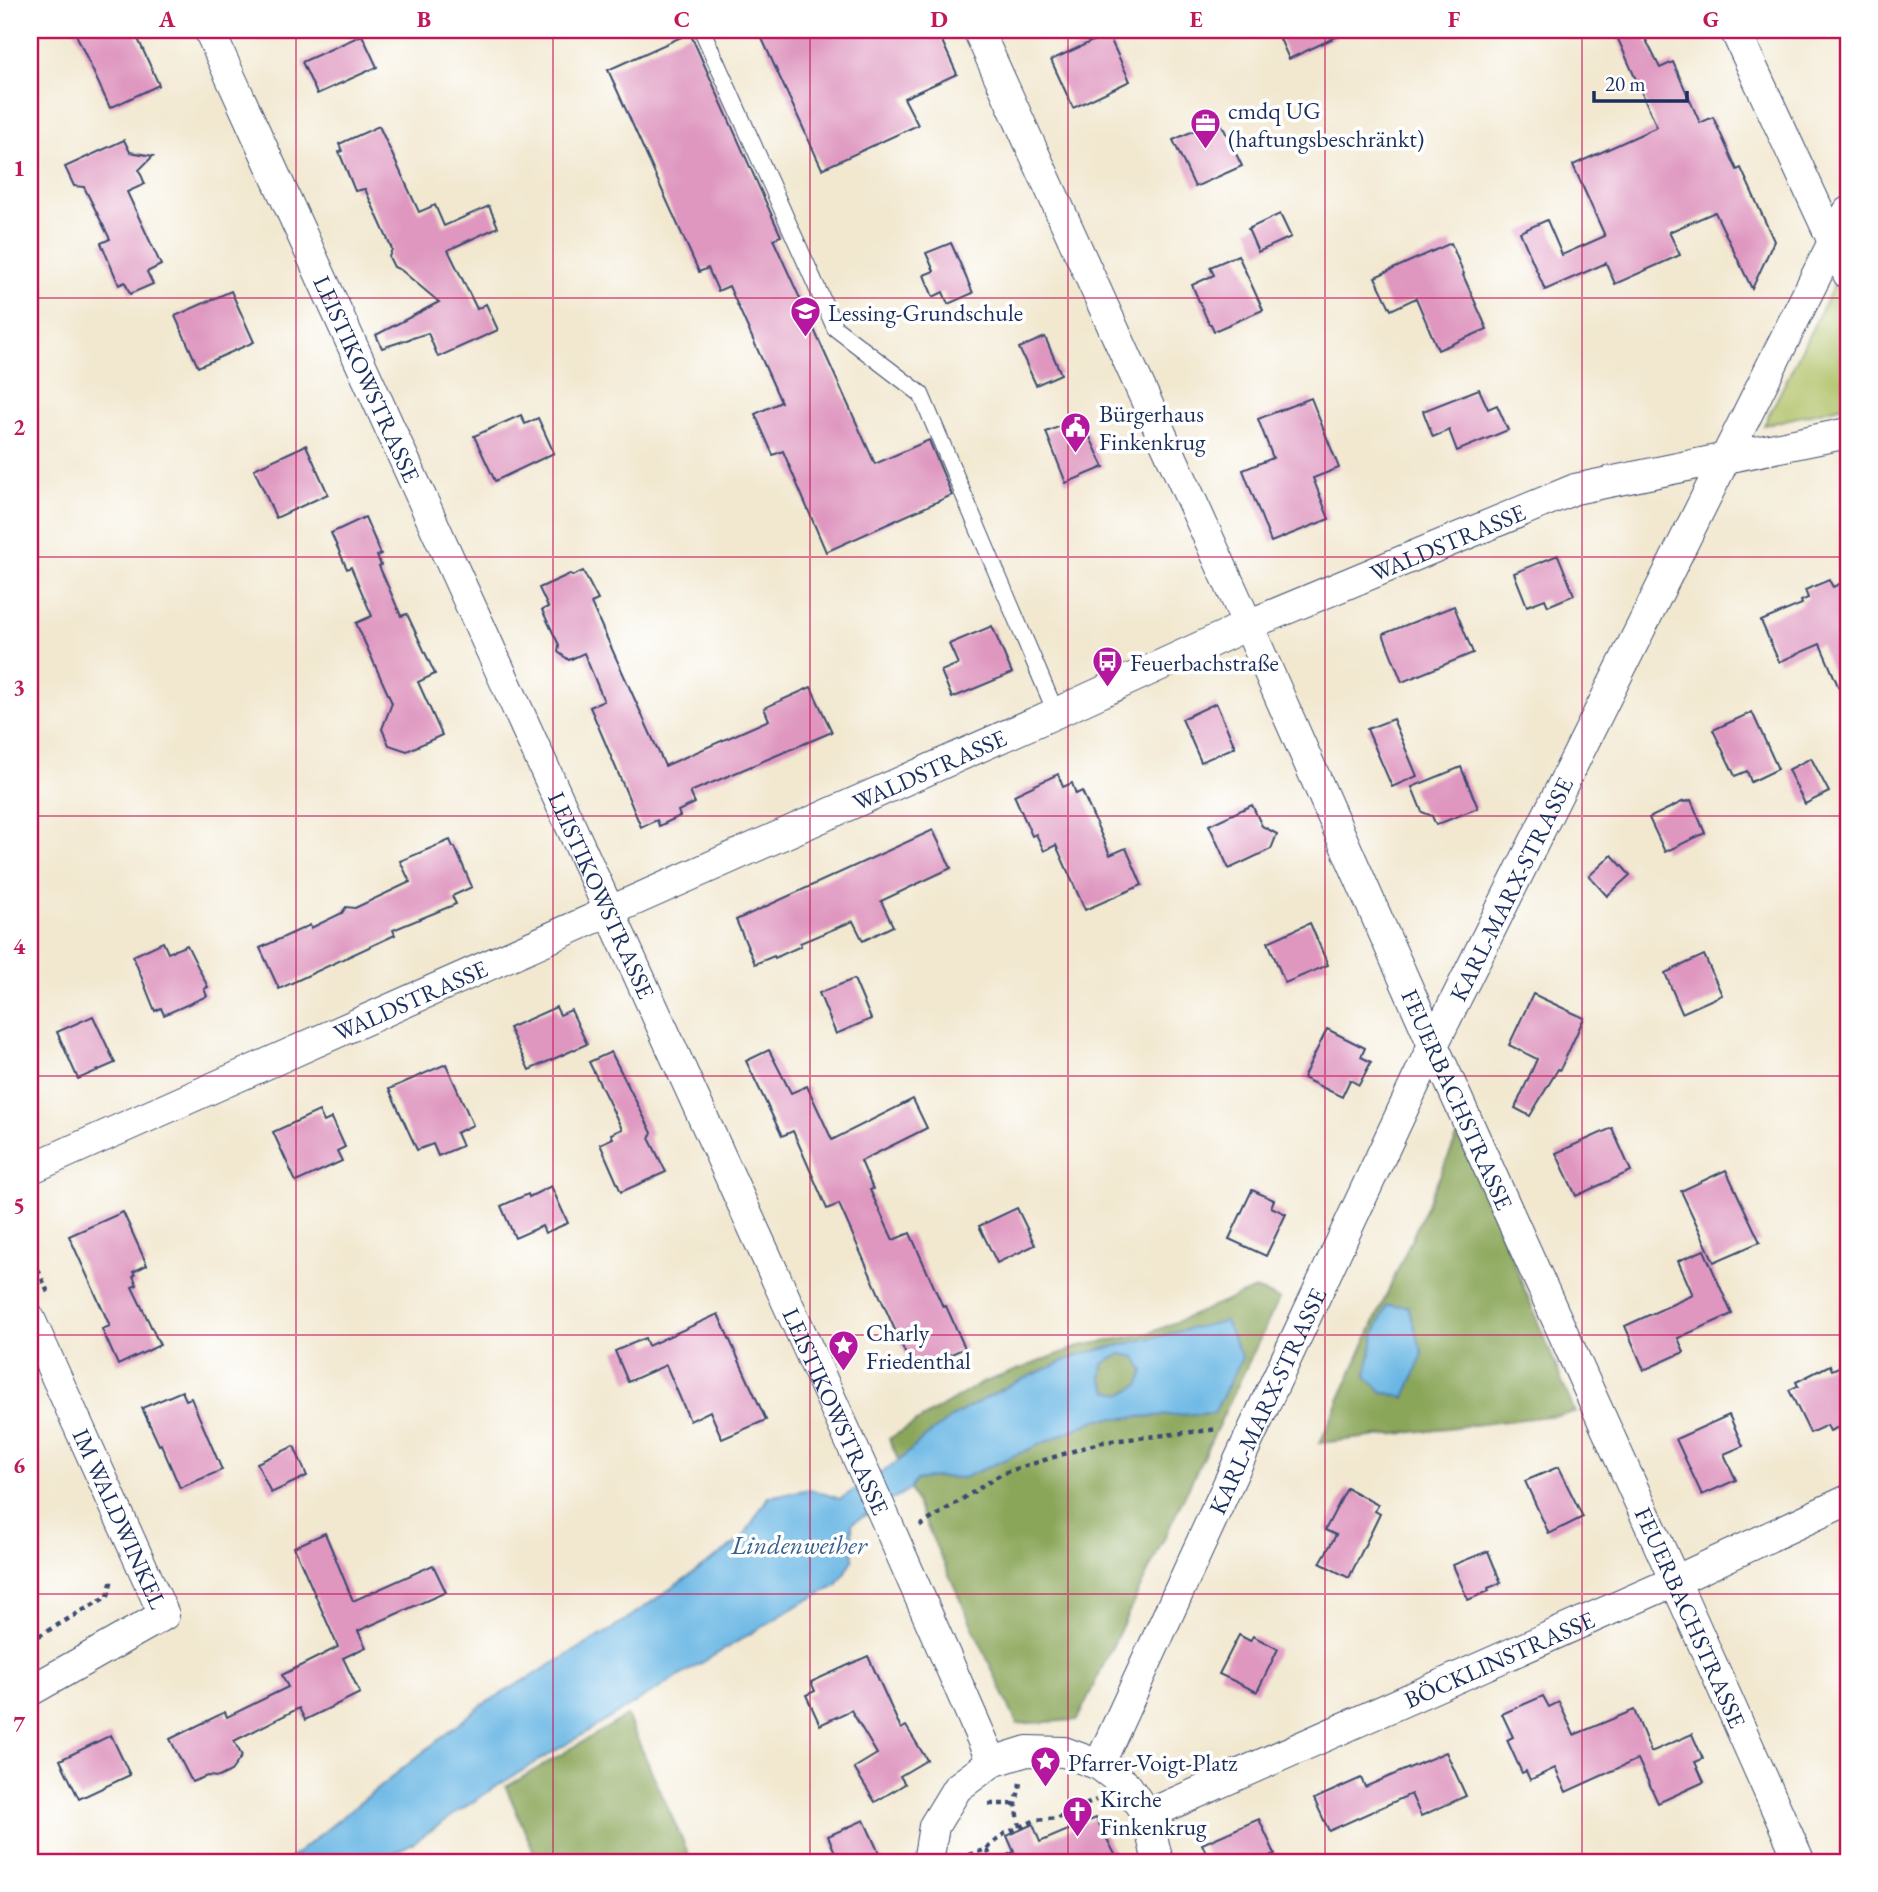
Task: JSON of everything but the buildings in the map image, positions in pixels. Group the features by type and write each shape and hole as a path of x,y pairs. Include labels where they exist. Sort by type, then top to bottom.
{"street":[{"name":"LEISTIKOWSTRASSE","path":"209,30 890,1530 992,1762"},
{"name":"FEUERBACHSTRASSE","path":"978,30 1248,625 1433,1045 1800,1862"},
{"path":"1735,30 1848,274"},
{"name":"KARL-MARX-STRASSE","path":"1099,1765 1433,1045 1848,212"},
{"name":"WALDSTRASSE","path":"30,1169 1248,625 1575,489 1848,433"},
{"name":"IM WALDWINKEL","path":"30,1319 164,1615 30,1691"},
{"name":"BÖCKLINSTRASSE","path":"1147,1815 1675,1581 1848,1500"},
{"path":"942,1861 934,1826 957,1788 992,1762 1027,1751 1064,1752 1099,1765 1127,1786 1147,1815 1158,1862"}],"lane":[{"path":"702,30 835,328 921,394 1056,713"}],"path":[{"path":"890,1530 1003,1473 1102,1442 1212,1429 1252,1432"},
{"path":"30,1641 108,1596 113,1577"},
{"path":"1020,1826 1016,1804 1027,1751"},
{"path":"942,1861 987,1849 1004,1833 1036,1820 1058,1818 1127,1786"},
{"path":"987,1849 993,1862"}],"green space":[{"path":"1835,283 1848,316 1848,405 1764,425"},
{"path":"1460,1131 1575,1413 1320,1443"},
{"path":"1255,1289 1279,1299 1077,1720 1017,1724 910,1489 916,1480 936,1477 963,1478 1098,1419 1214,1413 1225,1321 1078,1355 1008,1386 955,1415 899,1461 889,1439 980,1384 1080,1346 1150,1333"},
{"path":"1121,1354 1136,1357 1144,1371 1140,1384 1123,1394 1108,1391 1101,1379 1103,1364"},
{"path":"627,1716 692,1862 538,1862 506,1787"}],"water":[{"path":"1387,1305 1408,1306 1423,1354 1405,1398 1381,1391 1366,1376 1375,1333"},
{"name":"Lindenweiher","path":"1225,1321 1242,1358 1214,1413 1098,1419 963,1478 936,1477 916,1480 910,1489 852,1523 853,1560 837,1585 800,1604 495,1787 411,1844 376,1862 286,1862 482,1705 614,1628 742,1539 768,1497 810,1489 840,1499 899,1461 955,1415 1008,1386 1078,1355","holes":["1121,1354 1136,1357 1144,1371 1140,1384 1123,1394 1108,1391 1101,1379 1103,1364"]}],"place":[{"name":"cmdq UG (haftungsbeschränkt)","path":"1205,151"},
{"name":"Lessing-Grundschule","path":"805,339"},
{"name":"Bürgerhaus Finkenkrug","path":"1076,454"},
{"name":"Feuerbachstraße","path":"1107,689"},
{"name":"Charly Friedenthal","path":"843,1373"},
{"name":"Pfarrer-Voigt-Platz","path":"1045,1789"},
{"name":"Kirche Finkenkrug","path":"1077,1839"}]}
